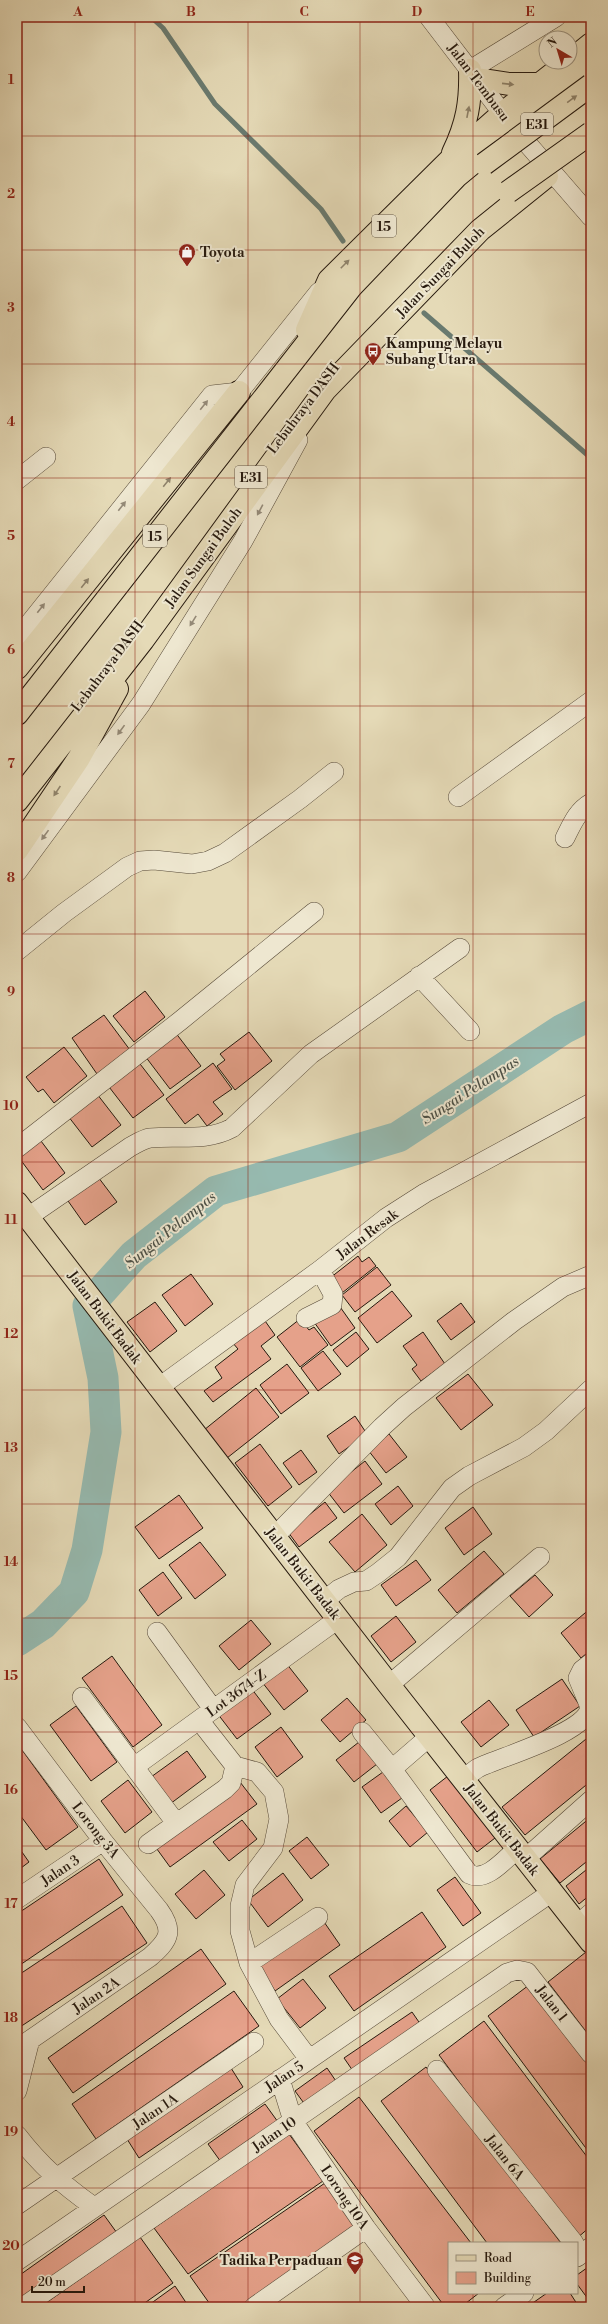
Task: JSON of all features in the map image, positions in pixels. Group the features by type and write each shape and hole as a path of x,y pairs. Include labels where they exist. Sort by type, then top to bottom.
{"main road":[{"name":"15","path":"578,54 591,44"},
{"name":"15","path":"295,359 329,280 449,161 591,65"},
{"name":"15","path":"17,714 351,287 457,176 539,84 557,70"},
{"path":"449,161 464,130 473,74 509,84 539,84"},
{"name":"E31","path":"17,732 324,329 484,164 591,85"},
{"name":"Lebuhraya DASH","path":"17,783 346,352 508,192 591,133"},
{"name":"Jalan Sungai Buloh","path":"17,801 143,640 325,390 480,230 552,172 591,143"},
{"path":"17,668 239,392"},
{"path":"17,850 79,758 143,640"},
{"name":"Jalan Bukit Badak","path":"23,1210 75,1276 158,1388 275,1536 389,1686 463,1780 552,1892 584,1919 591,1942"}],"street":[{"name":"Jalan Tembusu","path":"429,17 508,120 552,172 588,207"},
{"path":"473,74 556,17"},
{"path":"17,639 212,395 239,392 329,280"},
{"path":"17,872 141,704 243,541 325,390"},
{"path":"17,480 46,457"},
{"path":"458,797 591,701"},
{"path":"17,951 127,867 140,861 154,860 192,864 208,861 225,853 300,799 334,772"},
{"path":"565,838 575,818 584,807 591,803"},
{"path":"17,1148 180,1021 314,912"},
{"path":"23,1210 130,1147 149,1138 201,1137 220,1134 232,1128 311,1054 460,948"},
{"path":"419,976 470,1031"},
{"name":"Jalan Resak","path":"158,1388 320,1270 386,1218 424,1193 591,1103"},
{"path":"306,1318 332,1305 333,1294 320,1270"},
{"path":"275,1536 382,1427 404,1407 514,1322 563,1287 591,1275"},
{"path":"324,1601 339,1589 354,1582 366,1581 378,1573 398,1557 452,1488 469,1476 524,1447 546,1431 591,1389"},
{"path":"389,1686 540,1557"},
{"name":"Lot 3674-Z","path":"134,1767 338,1619"},
{"path":"148,1844 225,1789 231,1783 235,1766 157,1632"},
{"path":"463,1780 478,1768 551,1739 587,1716 590,1707 578,1678 582,1670 591,1663"},
{"path":"82,1698 176,1824"},
{"name":"Lorong 3A","path":"17,1727 103,1841 167,1921 168,1935"},
{"path":"362,1732 392,1769 469,1874 476,1878 484,1876 522,1853 591,1800"},
{"path":"392,1769 429,1737"},
{"path":"235,1766 257,1772 274,1792 279,1819 273,1848 245,1885 240,1906 240,1931 249,1963 279,2019 309,2060"},
{"name":"Jalan 3","path":"17,1899 103,1841"},
{"name":"Jalan 5","path":"17,2261 552,1892"},
{"path":"249,1963 318,1917"},
{"name":"Jalan 2A","path":"23,2044 150,1958 163,1946 168,1935"},
{"name":"Jalan 10","path":"23,2307 492,1982 507,1973 517,1970 527,1972"},
{"name":"Jalan 1","path":"527,1972 591,2054"},
{"name":"Jalan 1A","path":"17,2205 254,2042"},
{"path":"17,2091 23,2044"},
{"name":"Jalan 6A","path":"437,2070 574,2242"},
{"name":"Lorong 10A","path":"280,2079 293,2121 366,2228 425,2306"},
{"path":"17,2135 55,2179 94,2207"},
{"path":"254,2307 366,2228"},
{"path":"504,2307 523,2294"}],"building":[{"path":"145,991 165,1017 134,1042 113,1016"},
{"path":"104,1015 130,1050 97,1074 72,1038"},
{"path":"175,1032 201,1066 170,1089 145,1056"},
{"path":"249,1032 272,1061 235,1090 217,1066 225,1060 220,1054"},
{"path":"64,1047 87,1076 54,1103 43,1089 38,1092 26,1077"},
{"path":"137,1060 164,1095 133,1118 106,1083"},
{"path":"213,1063 232,1089 213,1102 223,1114 207,1126 198,1114 185,1124 166,1099"},
{"path":"97,1094 121,1125 92,1147 68,1116"},
{"path":"38,1137 65,1173 43,1190 17,1155"},
{"path":"92,1169 117,1202 85,1225 61,1191"},
{"path":"358,1256 362,1262 369,1257 376,1266 342,1293 330,1278"},
{"path":"377,1267 391,1285 355,1312 342,1295"},
{"path":"191,1274 213,1304 185,1326 162,1295"},
{"path":"392,1291 412,1316 377,1343 358,1318"},
{"path":"155,1302 177,1331 150,1352 127,1322"},
{"path":"461,1303 475,1322 451,1340 437,1321"},
{"path":"338,1304 355,1328 331,1346 314,1322"},
{"path":"263,1318 275,1335 261,1346 271,1359 213,1402 204,1391 222,1378 215,1367 238,1349 232,1342"},
{"path":"300,1319 309,1330 314,1327 328,1345 300,1367 277,1337"},
{"path":"356,1332 369,1349 347,1367 333,1350"},
{"path":"423,1332 445,1364 421,1381 412,1369 417,1365 403,1346"},
{"path":"323,1351 341,1374 318,1391 301,1368"},
{"path":"287,1364 309,1393 281,1414 260,1385"},
{"path":"468,1374 493,1405 461,1430 436,1398"},
{"path":"256,1388 279,1417 227,1458 204,1430"},
{"path":"355,1416 367,1434 339,1454 327,1436"},
{"path":"389,1434 407,1457 386,1473 368,1450"},
{"path":"260,1444 292,1487 268,1506 235,1463"},
{"path":"301,1450 317,1472 299,1485 283,1463"},
{"path":"365,1461 382,1484 344,1513 327,1491"},
{"path":"398,1486 413,1506 391,1525 375,1504"},
{"path":"179,1495 203,1528 159,1559 135,1527"},
{"path":"325,1502 337,1518 299,1547 288,1532"},
{"path":"473,1507 492,1534 464,1555 445,1528"},
{"path":"362,1514 387,1545 355,1572 329,1542"},
{"path":"200,1542 226,1575 195,1599 169,1565"},
{"path":"484,1551 504,1574 457,1613 438,1590"},
{"path":"416,1560 431,1580 396,1606 381,1585"},
{"path":"163,1572 182,1598 158,1616 139,1590"},
{"path":"535,1575 553,1595 529,1617 510,1596"},
{"path":"591,1608 591,1650 581,1658 561,1633"},
{"path":"396,1616 416,1642 391,1662 371,1636"},
{"path":"251,1620 271,1644 239,1670 219,1646"},
{"path":"112,1656 162,1725 133,1747 82,1678"},
{"path":"286,1663 308,1691 284,1710 262,1682"},
{"path":"562,1679 580,1706 534,1737 516,1710"},
{"path":"251,1688 271,1714 237,1739 217,1713"},
{"path":"347,1698 366,1720 340,1742 321,1720"},
{"path":"489,1700 509,1725 481,1747 461,1722"},
{"path":"76,1706 117,1762 91,1781 50,1725"},
{"path":"281,1727 303,1757 277,1777 255,1747"},
{"path":"591,1735 591,1781 525,1835 502,1807"},
{"path":"359,1742 377,1764 354,1782 336,1760"},
{"path":"17,1743 78,1827 46,1850 17,1811"},
{"path":"187,1751 206,1777 170,1804 151,1777"},
{"path":"383,1772 402,1798 381,1813 362,1787"},
{"path":"448,1776 495,1838 477,1852 430,1790"},
{"path":"128,1780 152,1812 125,1833 101,1801"},
{"path":"240,1782 257,1804 170,1867 154,1845"},
{"path":"406,1806 428,1832 410,1847 389,1821"},
{"path":"591,1817 591,1858 560,1883 540,1859"},
{"path":"242,1820 257,1839 229,1861 213,1842"},
{"path":"307,1837 329,1865 311,1879 289,1851"},
{"path":"17,1845 29,1862 17,1871"},
{"path":"99,1859 123,1895 17,1967 17,1914"},
{"path":"591,1866 591,1894 579,1904 566,1886"},
{"path":"204,1870 225,1895 196,1919 175,1894"},
{"path":"283,1873 303,1900 268,1927 248,1900"},
{"path":"455,1877 481,1913 463,1926 437,1890"},
{"path":"122,1906 147,1943 17,2029 17,1976"},
{"path":"422,1912 446,1947 354,2011 329,1976"},
{"path":"322,1919 340,1945 275,1991 257,1964"},
{"path":"201,1949 226,1984 73,2093 48,2058"},
{"path":"586,1952 591,1958 591,2038 548,1982"},
{"path":"303,1979 326,2008 300,2028 277,1999"},
{"path":"533,1982 591,2059 591,2155 488,2016"},
{"path":"234,1991 259,2026 96,2139 72,2104"},
{"path":"412,2012 421,2025 353,2071 344,2058"},
{"path":"484,2021 591,2162 591,2226 576,2239 439,2055"},
{"path":"426,2067 560,2242 486,2242 381,2101"},
{"path":"231,2068 243,2087 139,2158 127,2139"},
{"path":"327,2068 338,2084 306,2106 295,2091"},
{"path":"359,2097 470,2242 448,2242 448,2294 478,2294 461,2307 445,2307 314,2131"},
{"path":"265,2104 278,2122 221,2162 208,2144"},
{"path":"289,2134 323,2181 188,2274 154,2228"},
{"path":"325,2183 358,2230 246,2307 212,2307 190,2276"},
{"path":"104,2215 117,2233 17,2304 17,2277"},
{"path":"140,2237 173,2283 139,2307 40,2307"},
{"path":"591,2265 591,2303 578,2285 578,2274"},
{"path":"175,2286 189,2307 146,2307"},
{"path":"546,2294 571,2294 579,2307 527,2307"}],"waterway":[{"path":"151,17 163,28 215,104 321,209 343,241"},
{"path":"424,313 591,458"},
{"name":"Sungai Pelampas","path":"17,1641 43,1624 74,1592 87,1550 106,1432 103,1378 88,1306 134,1255 216,1191 398,1137 563,1029 591,1015"}],"place":[{"name":"Toyota","path":"187,267"},
{"name":"Kampung Melayu Subang Utara","path":"373,366"},
{"name":"Tadika Perpaduan","path":"355,2275"}]}
